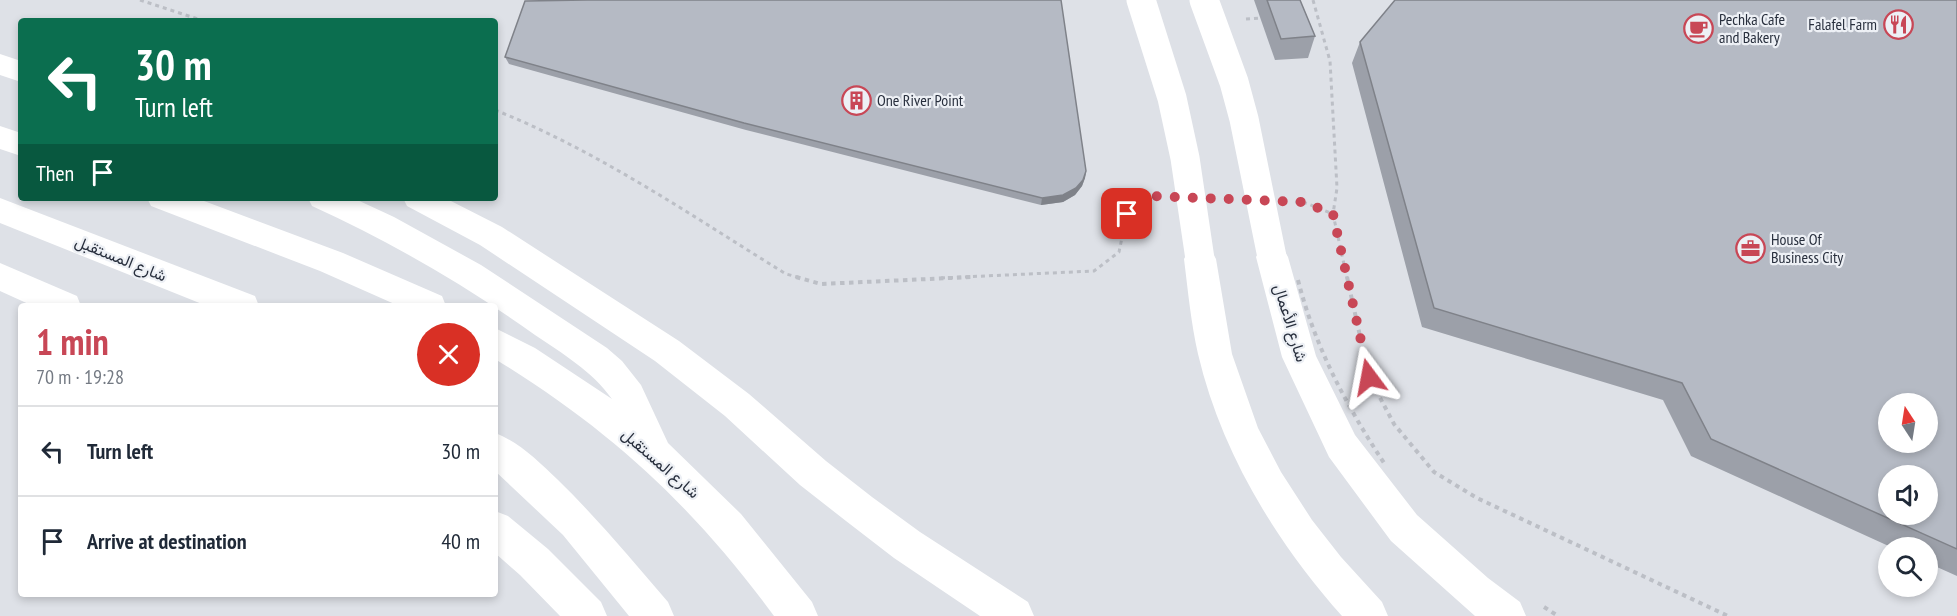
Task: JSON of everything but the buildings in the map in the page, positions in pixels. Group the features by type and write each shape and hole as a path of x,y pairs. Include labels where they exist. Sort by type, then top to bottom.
{"street":[{"path":"1141,0 1172,98 1185,158 1215,355 1230,400 1249,447 1314,554 1368,616"},
{"name":"شارع الأعمال","path":"1204,0 1234,82 1244,119 1272,257 1299,357 1342,446 1404,528 1474,591 1506,616"},
{"path":"0,64 18,71"},
{"path":"0,137 18,144"},
{"path":"170,201 322,258 390,286 424,303"},
{"path":"329,201 448,261 529,312 597,360 616,379 632,401 644,425 653,453"},
{"path":"424,201 491,236 667,351 737,405 813,473 907,545 1014,616"},
{"name":"شارع المستقبل","path":"0,210 235,303"},
{"path":"0,276 58,303"},
{"name":"شارع المستقبل","path":"498,344 587,402 653,453 702,499 750,554 798,616"},
{"path":"498,451 528,476 576,524 654,616"},
{"path":"498,532 534,562 587,616"}],"path":[{"path":"140,0 195,18"},
{"path":"1313,0 1330,61 1337,188 1333,214 1369,377 1394,424 1434,472 1477,498 1728,616"},
{"path":"498,111 520,120 627,176 786,274 821,285 1094,271 1119,252 1127,214 1150,196 1162,196"},
{"path":"1291,202 1303,202 1333,214"}],"place":[{"name":"Falafel Farm","path":"1898,24"},
{"name":"Pechka Cafe and Bakery","path":"1698,28"},
{"name":"One River Point","path":"856,100"},
{"name":"House Of Business City","path":"1750,248"}],"route":[{"path":"1127,214 1150,196 1303,202 1333,214 1369,377"}]}
